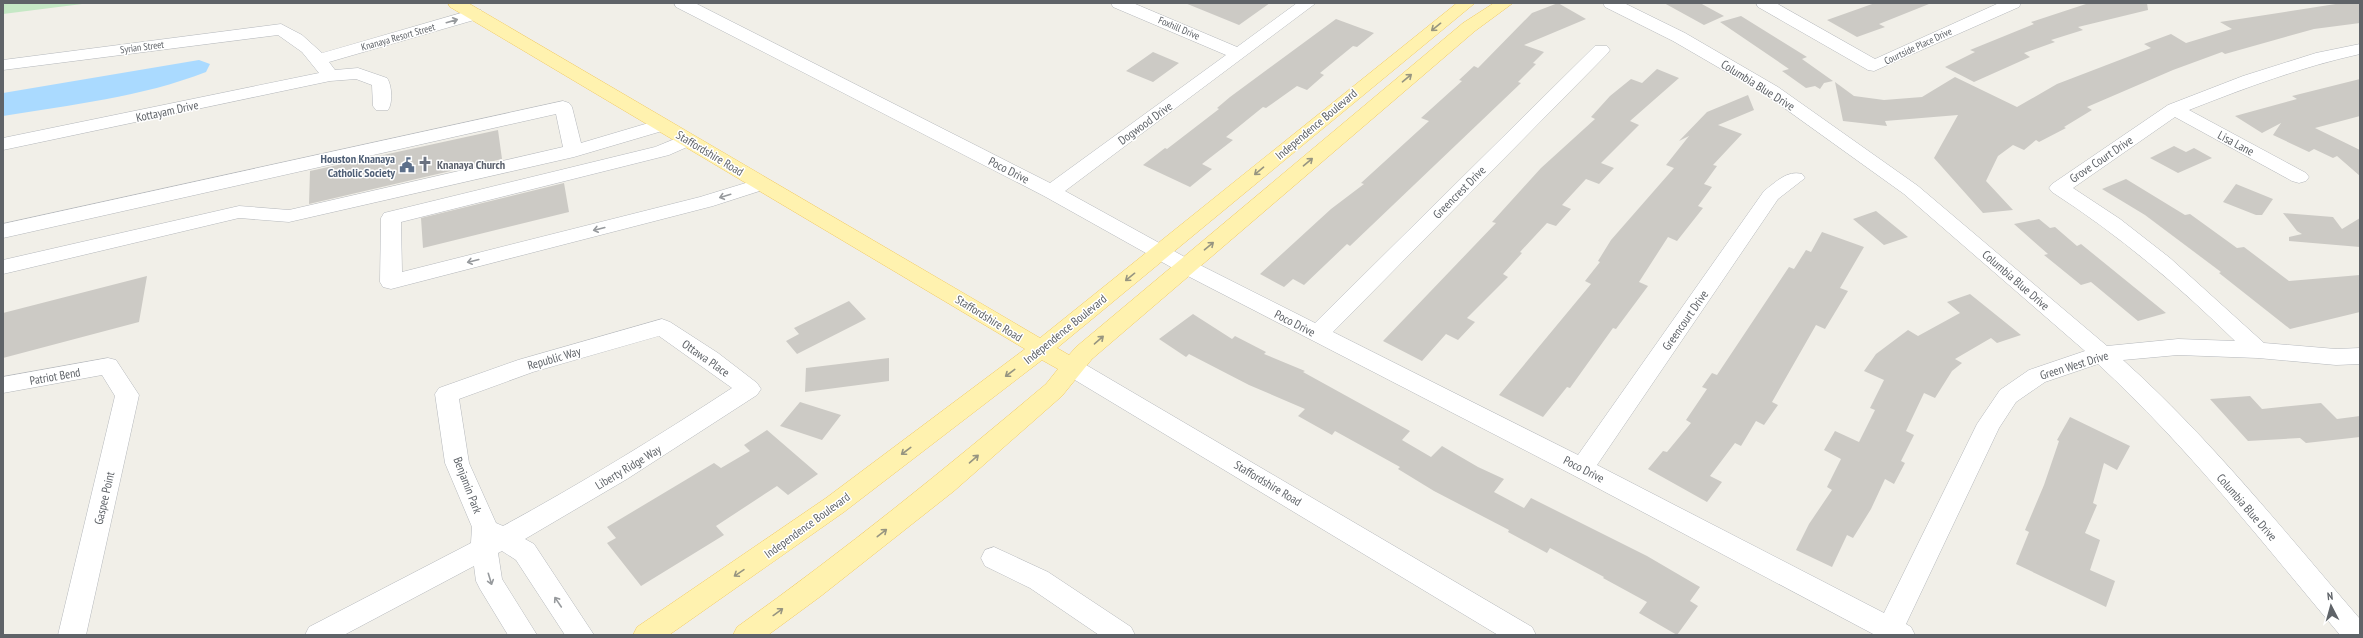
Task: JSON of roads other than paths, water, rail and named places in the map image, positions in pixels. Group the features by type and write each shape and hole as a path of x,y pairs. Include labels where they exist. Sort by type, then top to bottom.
{"main road":[{"name":"Independence Boulevard","path":"647,635 835,505 1041,349 1359,88 1467,3"},
{"name":"Independence Boulevard","path":"747,635 812,588 945,484 1054,390 1084,353 1185,266 1469,27 1505,3"},
{"name":"Staffordshire Road","path":"463,7 924,278 1073,368"},
{"path":"1359,88 1383,98"}],"street":[{"name":"Foxhill Drive","path":"1118,3 1239,54"},
{"name":"Dogwood Drive","path":"1051,192 1308,3"},
{"name":"Columbia Blue Drive","path":"1611,3 1679,37 1772,91 1911,190 2102,354 2150,398 2235,492 2357,635"},
{"name":"Courtside Place Drive","path":"1764,3 1874,66 2013,3"},
{"name":"Poco Drive","path":"690,4 1051,192 1185,266 1582,468 1895,633"},
{"name":"Knanaya Resort Street","path":"307,46 463,7"},
{"name":"Knanaya Resort Street","path":"320,59 463,7"},
{"name":"Syrian Street","path":"3,65 281,29 307,46"},
{"path":"307,46 320,59 330,76"},
{"name":"Grove Court Drive","path":"2258,350 2206,299 2157,259 2092,208 2059,188 2174,109 2249,80 2322,57 2360,49"},
{"name":"Greencrest Drive","path":"1317,334 1602,50"},
{"name":"Kottayam Drive","path":"3,144 330,76 358,73 381,82 382,106"},
{"path":"3,231 563,106 574,150"},
{"name":"Lisa Lane","path":"2174,109 2299,177"},
{"path":"3,267 239,212 289,216 574,150 662,125"},
{"path":"687,140 662,151 391,218 391,282 706,202 762,184"},
{"name":"Greencourt Drive","path":"1582,468 1771,195 1794,178"},
{"name":"Ottawa Place","path":"662,328 710,359 749,389"},
{"name":"Republic Way","path":"447,394 526,366 662,328"},
{"name":"Green West Drive","path":"1895,633 1989,424 2008,396 2037,376 2102,354 2178,347 2258,350 2336,357 2360,356"},
{"name":"Patriot Bend","path":"3,385 108,366"},
{"name":"Gaspee Point","path":"72,635 127,395 108,366"},
{"name":"Staffordshire Road","path":"1073,368 1522,635"},
{"name":"Liberty Ridge Way","path":"319,635 490,537 636,463 749,389"},
{"name":"Benjamin Park","path":"447,394 457,463 490,537"},
{"path":"523,635 489,581 490,537 525,552 580,635"},
{"path":"994,558 1039,580 1121,635"}],"water":[{"path":"199,60 210,64 206,72 182,81 106,99 3,116 3,93"}],"place":[{"name":"Knanaya Church","path":"425,164"},
{"name":"Houston Knanaya Catholic Society","path":"407,165"}]}
